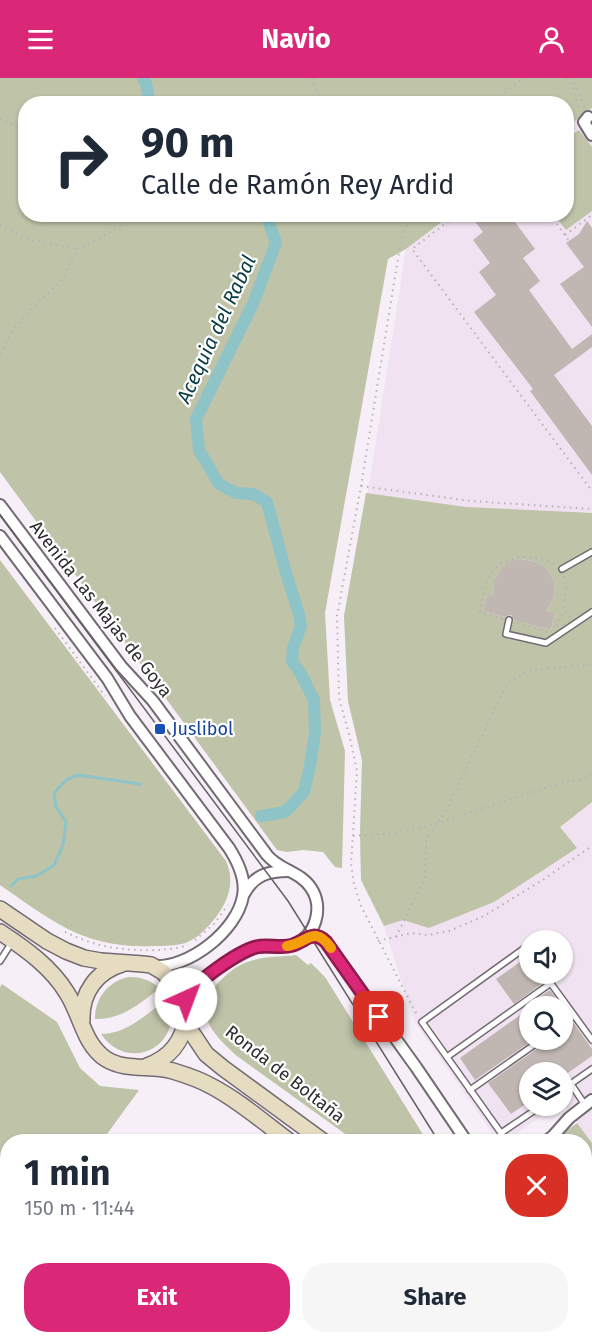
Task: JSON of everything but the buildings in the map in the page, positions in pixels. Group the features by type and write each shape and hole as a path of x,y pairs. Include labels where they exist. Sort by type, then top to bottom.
{"main road":[{"path":"0,909 47,941 84,958 151,965"},
{"path":"6,937 39,961 55,977 74,1004 93,1047 106,1059 122,1066 163,1068 194,1077 213,1087 279,1134"},
{"path":"84,1031 82,1006 92,984 105,971 127,963"},
{"name":"Ronda de Boltaña","path":"151,965 169,977 177,987 187,1023 206,1054 313,1134"},
{"path":"138,1068 155,1063 169,1054 183,1033 185,1011"}],"street":[{"path":"586,118 584,122 592,135"},
{"name":"Avenida Las Majas de Goya","path":"0,505 121,666 153,701 267,855 307,883 316,900 316,919 305,939"},
{"name":"Avenida Las Majas de Goya","path":"0,536 107,678 130,716 233,854 242,878 244,894"},
{"path":"151,965 165,965 178,957 197,953 229,926 251,883 272,871 289,871"},
{"path":"185,1011 188,994 195,986 237,956 255,948 291,946 311,936 317,936 326,942 462,1134"},
{"path":"555,1134 568,1118 589,1102"}],"lane":[{"path":"562,569 592,552"},
{"path":"509,620 506,634 546,643 592,612"},
{"path":"0,961 6,937"},
{"path":"519,952 422,1022 501,1134 527,1116"},
{"path":"447,1057 550,984"},
{"path":"552,984 592,1040"},
{"path":"470,1090 527,1050"},
{"path":"573,1082 592,1069"},
{"path":"573,1087 589,1102"}],"path":[{"path":"312,78 318,96"},
{"path":"500,96 525,78"},
{"path":"569,78 574,82 584,101 586,118"},
{"path":"569,78 573,84 577,105 586,118"},
{"path":"0,119 18,126"},
{"path":"565,235 592,215"},
{"path":"0,225 27,239 77,249 127,222"},
{"path":"408,222 401,240 361,486 337,616 339,698 357,771 351,864 354,884 361,906 378,941 422,1022"},
{"path":"447,222 412,249 592,491"},
{"path":"556,222 569,241"},
{"path":"0,354 17,325 62,280 77,249"},
{"path":"361,486 471,501 592,508"},
{"path":"528,556 546,559 562,569 566,585 564,610 553,633 480,612 488,579 492,572 516,557 528,556"},
{"path":"564,610 577,622"},
{"path":"54,628 109,702"},
{"path":"396,937 425,877 426,840 445,812 507,684 527,671 592,663"},
{"path":"353,836 396,832 437,823 560,783 584,779 592,772"},
{"path":"378,941 411,933 428,936 449,931 484,916 592,846"},
{"path":"65,932 103,946 174,949 188,945 208,930 220,917 230,899"},
{"path":"231,909 233,903"},
{"path":"199,942 205,937"},
{"path":"178,957 192,947"}],"shaded area":[{"path":"592,108 592,1134 585,1134 572,1116 573,1062 519,1062 519,1116 542,1116 516,1134 493,1134 414,1021 384,926 361,880 362,760 348,701 344,616 370,479 406,249 442,222 574,222 574,122"}],"green space":[{"path":"0,78 592,78 592,108 574,122 574,96 18,96 18,222 442,222 406,249 388,259 325,613 330,700 345,751 342,868 335,867 323,852 277,850 0,472"},
{"path":"579,130 592,147 592,211 566,230 560,222 574,222 574,133"},
{"path":"366,493 466,507 592,513 592,802 560,827 577,848 494,902 429,928 403,920 384,926 361,880 362,760 348,701 344,616","holes":["521,559 537,562 548,570 554,581 555,595 547,611 555,614 551,630 483,611 488,595 493,596 497,576 503,568"]},
{"path":"0,560 226,861 230,883 224,904 201,934 186,943 171,946 130,946 89,938 37,911 0,885"},
{"path":"296,955 308,965 311,963 325,977 423,1134 345,1134 237,1056 219,1038 207,1020 205,1010 212,990 236,967 264,958"},
{"path":"128,977 145,980 160,988 122,1014 105,1019 95,1019 97,1004 104,992 114,983"},
{"path":"2,984 57,1022 80,1068 100,1086 139,1090 107,1134 0,1134 0,987"},
{"path":"168,998 171,1015 169,1029 162,1041 152,1049 139,1053 126,1052 113,1046 101,1034 128,1027"},
{"path":"577,1123 585,1134 562,1134"}],"waterway":[{"name":"Acequia del Rabal","path":"143,78 148,96"},
{"name":"Acequia del Rabal","path":"261,816 285,812 304,792 315,732 314,700 292,661 293,648 301,626 267,502 253,494 236,493 219,484 199,450 196,419 253,304 276,243 269,222"},
{"path":"11,886 18,879 37,876 54,865 63,845 66,822 56,807 54,793 66,780 78,775 140,784"}],"tram line":[{"path":"0,515 288,901 434,1134"}],"slow traffic":[{"path":"287,946 295,945 311,936 317,936 331,948"}],"place":[{"name":"Juslibol","path":"160,729"}],"route":[{"path":"186,999 195,986 244,952 263,946 291,946 311,936 317,936 326,942 379,1017"}]}
